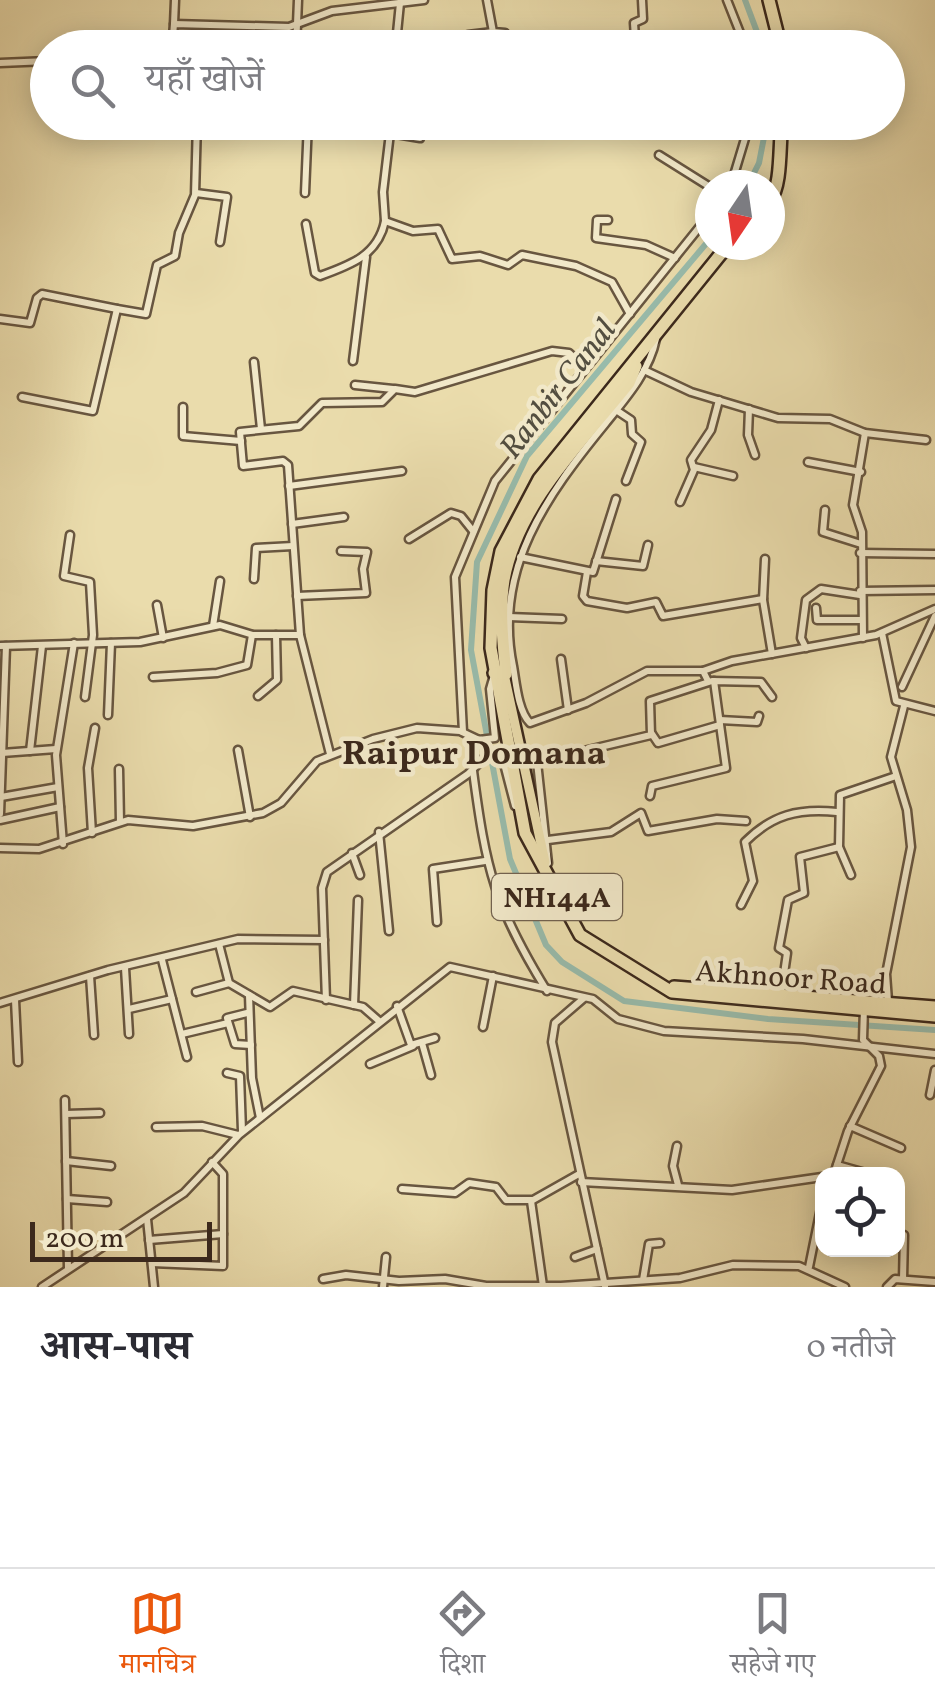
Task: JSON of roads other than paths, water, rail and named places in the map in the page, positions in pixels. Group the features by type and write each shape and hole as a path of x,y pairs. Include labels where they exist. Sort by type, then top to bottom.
{"highway":[{"path":"768,0 777,30"},
{"path":"779,140 779,170"},
{"name":"Akhnoor Road","path":"716,260 539,479 512,526 492,590 490,638 499,674 501,735 513,762 524,827 564,913 587,942 665,988 710,997 935,1016"},
{"path":"665,988 935,1008"}],"main road":[{"path":"499,674 547,873"}],"street":[{"path":"174,30 175,0"},
{"path":"298,0 298,30"},
{"path":"174,24 298,26 332,11 368,3 422,0"},
{"path":"487,0 493,30"},
{"path":"635,30 634,23 644,19 642,0"},
{"path":"728,0 739,30"},
{"path":"397,30 400,3"},
{"path":"0,62 30,61"},
{"path":"0,319 30,323 37,298 42,294 146,314 156,265 174,260 196,193 197,140"},
{"path":"305,192 307,140"},
{"path":"306,224 318,276 366,256 382,239 382,192 389,140"},
{"path":"736,170 745,140"},
{"path":"660,156 695,178"},
{"path":"196,193 227,197 220,242"},
{"path":"608,220 596,221 596,238 646,244 674,258"},
{"path":"385,222 413,231 438,229 452,259 480,256 508,265 522,255 576,266 612,282 630,314"},
{"path":"463,732 455,577 474,532 509,459 695,232"},
{"path":"354,361 366,256"},
{"path":"22,398 94,411 117,309"},
{"path":"657,334 644,370 554,487 520,557 509,617 512,660 526,721 533,723 568,710 652,669 703,671 714,665 863,638 935,613"},
{"path":"356,385 415,392 552,351 569,353 585,368"},
{"path":"254,362 261,428"},
{"path":"644,370 719,400 782,419 840,420 865,433 926,440"},
{"path":"330,754 300,634 285,461 241,464 240,441 242,431 299,426 322,403 382,402 394,390"},
{"path":"680,502 694,466 691,460 711,430 719,400"},
{"path":"184,406 182,435 240,441"},
{"path":"748,409 748,435 755,454"},
{"path":"616,410 631,420 632,435 641,440 626,482"},
{"path":"863,638 861,526 853,506 865,433"},
{"path":"808,462 861,472"},
{"path":"694,466 732,476"},
{"path":"290,486 402,470"},
{"path":"520,557 593,572 616,499"},
{"path":"826,510 823,532 861,544"},
{"path":"410,539 451,513 460,516 474,532"},
{"path":"292,524 344,517"},
{"path":"70,535 64,575 90,582 92,642 85,697"},
{"path":"254,579 256,548 294,546"},
{"path":"596,561 644,566 648,546"},
{"path":"297,596 366,592 363,569 367,552 341,551"},
{"path":"860,554 935,554"},
{"path":"765,559 763,598 772,654"},
{"path":"587,572 587,601 627,608 656,602 665,616 763,598"},
{"path":"213,626 220,580"},
{"path":"806,648 801,638 806,600 821,588 860,593 935,590"},
{"path":"158,605 163,638"},
{"path":"816,608 817,620 862,620"},
{"path":"902,686 935,613"},
{"path":"509,617 562,619"},
{"path":"60,807 0,817 3,646 111,643 163,638 213,626 228,626 252,635 300,634"},
{"path":"882,633 894,699 904,706 935,711"},
{"path":"153,676 216,673 247,665 252,635"},
{"path":"258,696 278,680 276,635"},
{"path":"63,844 56,748 74,643"},
{"path":"108,714 111,643"},
{"path":"30,751 42,646"},
{"path":"560,659 568,710"},
{"path":"650,796 652,786 726,768 711,681 703,671"},
{"path":"760,716 757,722 720,722 656,743 650,702 711,681 761,682 772,697"},
{"path":"888,1002 886,974 911,847 892,751 904,706"},
{"path":"92,833 88,768 94,728"},
{"path":"0,848 26,851 63,844 138,819 194,826 250,817 281,803 311,766 330,754 417,728 463,732 482,740 501,735"},
{"path":"547,873 548,840 537,762 652,734"},
{"path":"2,753 56,748"},
{"path":"238,750 250,817"},
{"path":"326,1000 324,878 352,853 472,771 484,758 500,754 524,827"},
{"path":"119,769 120,822"},
{"path":"472,771 486,861 506,924 548,992"},
{"path":"850,875 840,847 837,812 842,793 896,776"},
{"path":"1,797 58,787"},
{"path":"741,905 753,881 745,842 759,826 808,810 837,812"},
{"path":"548,840 607,833 641,813 648,831 717,819 746,821"},
{"path":"379,832 389,931"},
{"path":"782,994 788,953 779,949 779,937 788,900 804,893 800,858 840,847"},
{"path":"352,853 360,875"},
{"path":"437,922 432,868 486,861"},
{"path":"354,1006 358,900"},
{"path":"0,1003 90,976 238,940 324,940"},
{"path":"219,944 229,982 272,1007 291,991 367,1009 380,1021"},
{"path":"162,960 186,1057"},
{"path":"42,1287 184,1193 241,1134 446,968 459,966 548,992 585,997 618,1018 664,1031 803,1039 935,1054"},
{"path":"125,968 129,1034"},
{"path":"90,976 94,1035"},
{"path":"483,1027 493,976"},
{"path":"196,992 229,982"},
{"path":"248,995 260,1118"},
{"path":"585,997 558,1018 552,1035 605,1286"},
{"path":"129,1009 172,999"},
{"path":"15,1000 18,1062"},
{"path":"398,1006 412,1046"},
{"path":"247,1012 230,1015 228,1023 235,1044 251,1045"},
{"path":"844,1167 837,1165 850,1126 878,1076 880,1061 862,1036 864,1012"},
{"path":"182,1034 228,1023"},
{"path":"370,1064 435,1038"},
{"path":"422,1043 431,1075"},
{"path":"930,1096 935,1070"},
{"path":"227,1073 240,1076 241,1134"},
{"path":"66,1100 68,1270"},
{"path":"66,1114 100,1113"},
{"path":"156,1128 202,1126 241,1134"},
{"path":"850,1126 902,1148"},
{"path":"677,1146 673,1166 678,1186"},
{"path":"66,1161 111,1166"},
{"path":"152,1263 222,1267 223,1174 212,1162"},
{"path":"402,1189 455,1193 469,1182 496,1187 506,1200 531,1201 580,1178 732,1190 815,1178"},
{"path":"66,1199 107,1202"},
{"path":"531,1201 543,1286"},
{"path":"147,1218 154,1287"},
{"path":"149,1240 223,1234"},
{"path":"809,1267 815,1238"},
{"path":"643,1280 648,1244 660,1243"},
{"path":"576,1258 597,1249"},
{"path":"383,1283 386,1257"},
{"path":"903,1279 904,1257"},
{"path":"323,1279 346,1276 383,1283 605,1286 683,1277 733,1265 809,1267 845,1287"},
{"path":"683,1277 683,1287"},
{"path":"888,1287 892,1280 935,1282"}],"waterway":[{"name":"Ranbir Canal","path":"745,0 756,30"},
{"name":"Ranbir Canal","path":"756,170 763,140"},
{"name":"Ranbir Canal","path":"695,257 527,456 477,562 471,650 510,859 546,945 562,962 624,1001 768,1019 935,1030"}],"district":[{"name":"Raipur Domana","path":"474,752"}]}
